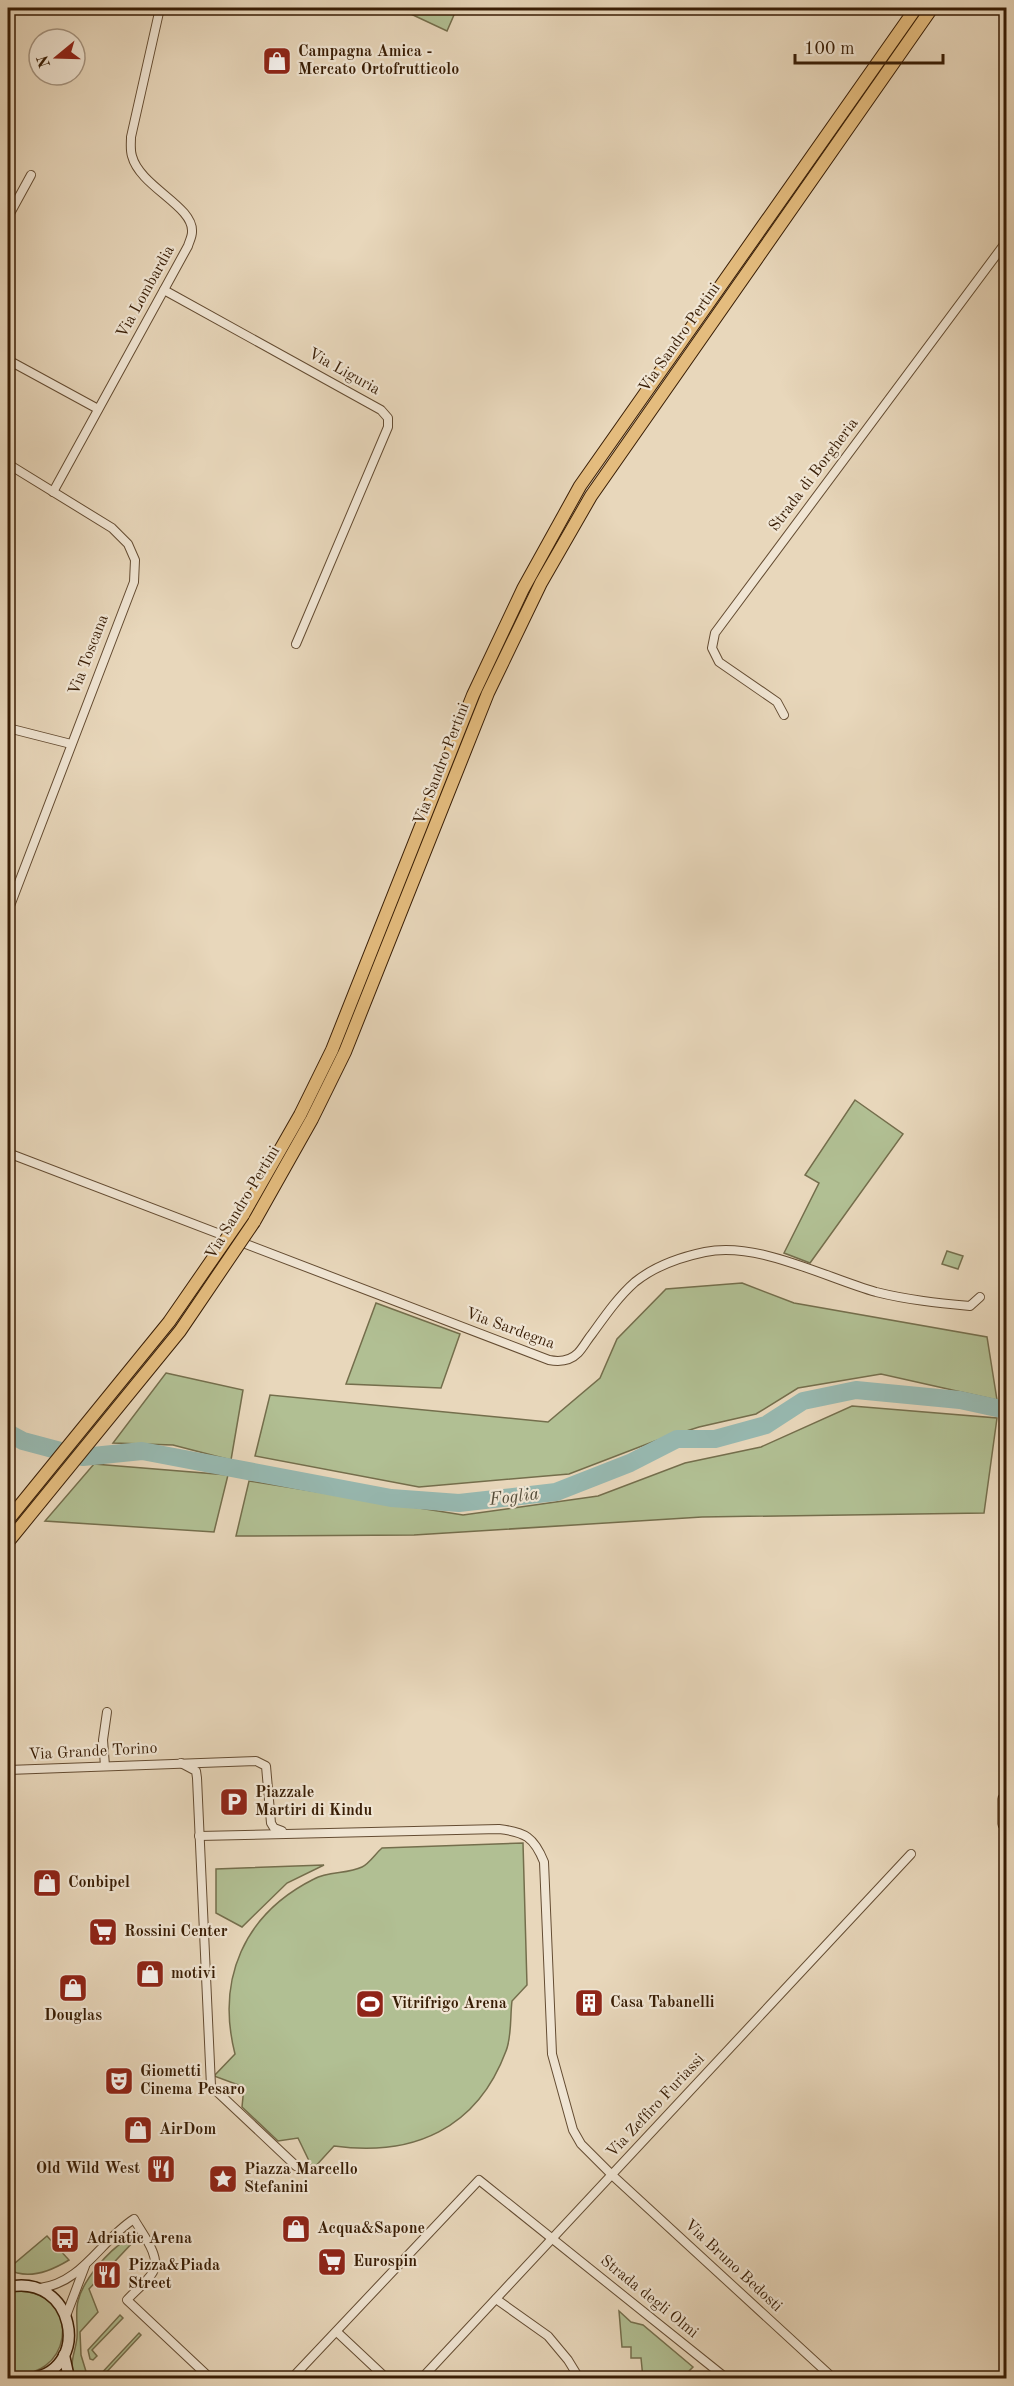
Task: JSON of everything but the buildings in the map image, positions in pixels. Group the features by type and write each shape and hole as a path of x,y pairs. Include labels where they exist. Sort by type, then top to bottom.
{"highway":[{"path":"1006,1799 1006,1824"}],"main road":[{"name":"Via Sandro Pertini","path":"8,1520 169,1322 243,1215 300,1115 332,1050 472,695 523,589 580,486 916,8"},
{"name":"Via Sandro Pertini","path":"8,1542 180,1331 254,1222 312,1119 345,1052 488,693 541,583 591,495 932,8"},
{"path":"8,2278 13,2286 40,2288 52,2295 66,2316 69,2329 64,2355 49,2372 37,2378"},
{"path":"64,2355 69,2379"}],"street":[{"name":"Via Lombardia","path":"53,492 188,246 193,232 189,219 180,208 150,184 138,170 132,155 131,137 160,8"},
{"path":"8,217 31,175"},
{"name":"Strada di Borgheria","path":"784,715 777,702 720,662 712,648 715,633 1006,242"},
{"name":"Via Liguria","path":"164,290 381,410 388,418 388,427 296,644"},
{"path":"8,360 98,409"},
{"name":"Via Toscana","path":"8,464 112,528 128,544 135,561 134,582 8,911"},
{"path":"8,728 71,744"},
{"name":"Via Sardegna","path":"8,1153 549,1360 568,1359 578,1353 612,1307 636,1282 661,1266 709,1251 746,1252 774,1257 876,1292 918,1302 970,1306 980,1297"},
{"path":"105,1766 102,1740 107,1712"},
{"name":"Via Grande Torino","path":"8,1770 262,1762 266,1766 268,1775 271,1823 274,1828 288,1833"},
{"name":"Via Grande Torino","path":"181,1763 196,1771 199,1836"},
{"name":"Via Bruno Bedosti","path":"288,1833 499,1829 518,1831 530,1838 538,1848 544,1862 552,2054 573,2130 581,2144 612,2175 833,2379"},
{"path":"288,1833 199,1836 211,2086 296,2166"},
{"name":"Via Zeffiro Furiassi","path":"422,2379 911,1854"},
{"name":"Strada degli Olmi","path":"337,2332 479,2180 726,2379"},
{"path":"40,2288 64,2283 134,2219 153,2253 156,2265 153,2272 127,2300 210,2379"},
{"path":"66,2316 87,2263"},
{"path":"496,2299 548,2336 564,2354 579,2379"},
{"path":"292,2379 337,2332 386,2379"}],"green space":[{"path":"398,8 457,8 447,31"},
{"path":"855,1100 903,1134 810,1263 784,1253 819,1183 805,1175"},
{"path":"947,1251 963,1256 958,1269 942,1264"},
{"path":"742,1283 794,1303 987,1337 997,1400 881,1374 798,1388 756,1414 699,1427 655,1441 569,1474 419,1487 255,1456 270,1395 548,1422 600,1378 617,1339 666,1289"},
{"path":"376,1303 460,1334 441,1388 346,1384"},
{"path":"166,1373 243,1390 231,1460 173,1445 113,1443"},
{"path":"852,1406 997,1418 984,1513 702,1517 414,1535 236,1536 249,1481 463,1515 598,1496 685,1463 761,1447"},
{"path":"94,1464 228,1475 214,1532 45,1521"},
{"name":"Vitrifrigo Arena","path":"523,1843 527,1985 512,2001 508,2045 494,2078 478,2100 460,2118 439,2132 390,2147 334,2146 313,2169 298,2138 278,2141 242,2107 244,2087 214,2076 235,2054 230,2026 229,2000 233,1975 241,1951 253,1930 269,1911 290,1893 320,1876 362,1867 382,1848"},
{"path":"324,1865 287,1883 242,1927 216,1913 216,1869"},
{"path":"47,2236 69,2260 39,2273 23,2274 8,2269"},
{"path":"126,2240 134,2241 89,2289 98,2312 80,2332 81,2355 88,2378 74,2378 72,2362 77,2338 77,2306 81,2293 97,2267"},
{"path":"18,2291 40,2296 54,2306 62,2321 62,2338 57,2353 45,2366 29,2373 8,2372 8,2293"},
{"path":"619,2311 631,2322 643,2325 693,2367 682,2378 643,2378 641,2358 631,2358 631,2347 622,2347"},
{"path":"120,2315 123,2318 92,2350 97,2356 93,2360 90,2359 88,2350"},
{"path":"139,2333 141,2335 101,2378 97,2378"}],"waterway":[{"name":"Foglia","path":"8,1433 23,1441 83,1457 142,1451 391,1498 459,1503 556,1492 630,1463 677,1439 715,1439 766,1425 803,1401 856,1390 960,1400 1006,1410"}],"place":[{"name":"Campagna Amica - Mercato Ortofrutticolo","path":"277,61"},
{"name":"Piazzale Martiri di Kindu","path":"234,1802"},
{"name":"Conbipel","path":"47,1883"},
{"name":"Rossini Center","path":"103,1932"},
{"name":"motivi","path":"150,1974"},
{"name":"Douglas","path":"73,1988"},
{"name":"Casa Tabanelli","path":"589,2003"},
{"name":"Vitrifrigo Arena","path":"370,2004"},
{"name":"Giometti Cinema Pesaro","path":"119,2081"},
{"name":"AirDom","path":"138,2130"},
{"name":"Old Wild West","path":"161,2169"},
{"name":"Piazza Marcello Stefanini","path":"223,2179"},
{"name":"Acqua&Sapone","path":"296,2229"},
{"name":"Adriatic Arena","path":"65,2239"},
{"name":"Eurospin","path":"332,2262"},
{"name":"Pizza&Piada Street","path":"107,2275"}]}
